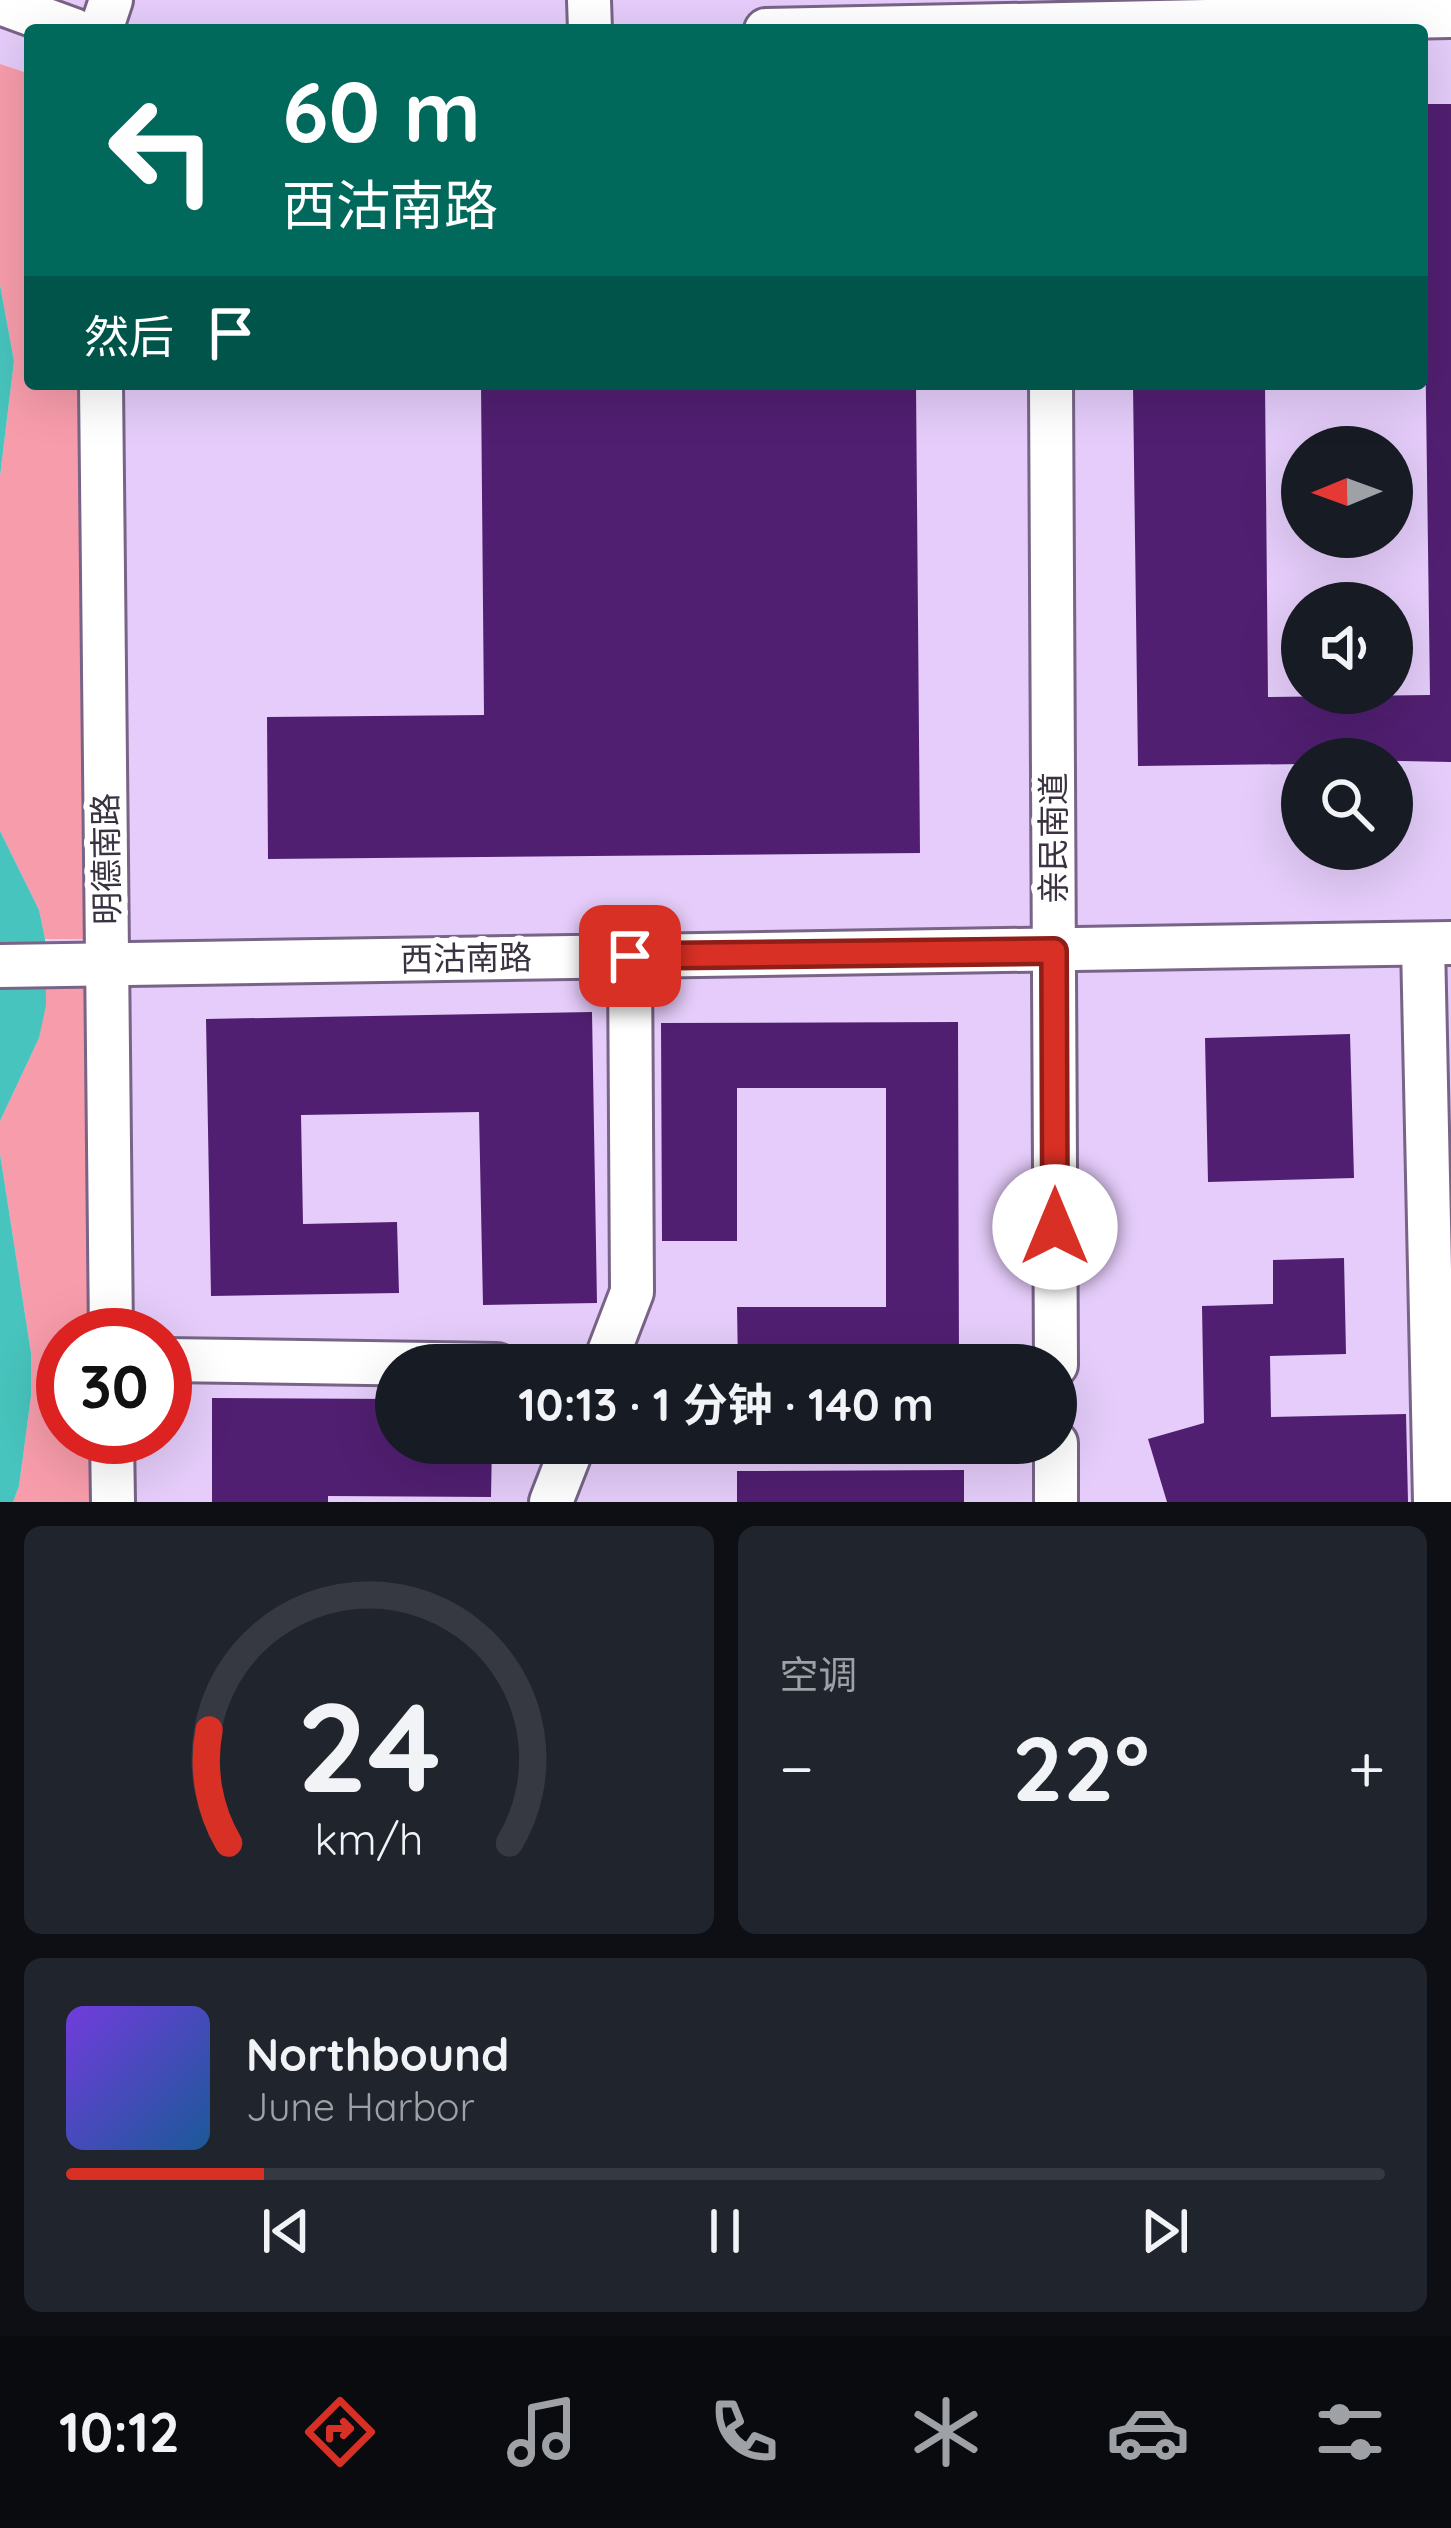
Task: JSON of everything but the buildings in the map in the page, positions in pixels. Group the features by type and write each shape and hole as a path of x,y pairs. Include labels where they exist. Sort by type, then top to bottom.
{"street":[{"path":"0,3 58,24"},
{"path":"920,24 1451,16"},
{"name":"明德南路","path":"101,390 111,1308"},
{"name":"亲民南道","path":"1051,390 1056,1344"},
{"path":"1435,1502 1437,944"},
{"name":"西沽南路","path":"0,966 1437,944"},
{"path":"612,1344 632,1292 630,956"},
{"path":"192,1360 375,1363"},
{"path":"112,1464 113,1502"},
{"path":"551,1502 566,1464"},
{"path":"1056,1464 1056,1502"}],"shaded area":[{"path":"0,0 1451,0 1451,1502 0,1502"},
{"path":"0,64 24,72 24,390 79,390 89,939 45,939 39,910 0,831 0,476 14,361 0,285"},
{"path":"0,285 14,361 0,476"},
{"path":"0,831 39,910 45,939 46,1005 39,1038 0,1121"},
{"path":"94,973 99,1308 36,1308 36,1464 100,1464 101,1502 13,1502 31,1396 31,1353 0,1154 0,1121 39,1038 45,975"},
{"path":"0,1154 31,1353 31,1396 13,1502 0,1502"}],"route":[{"path":"630,956 1054,951 1055,1227"}]}
